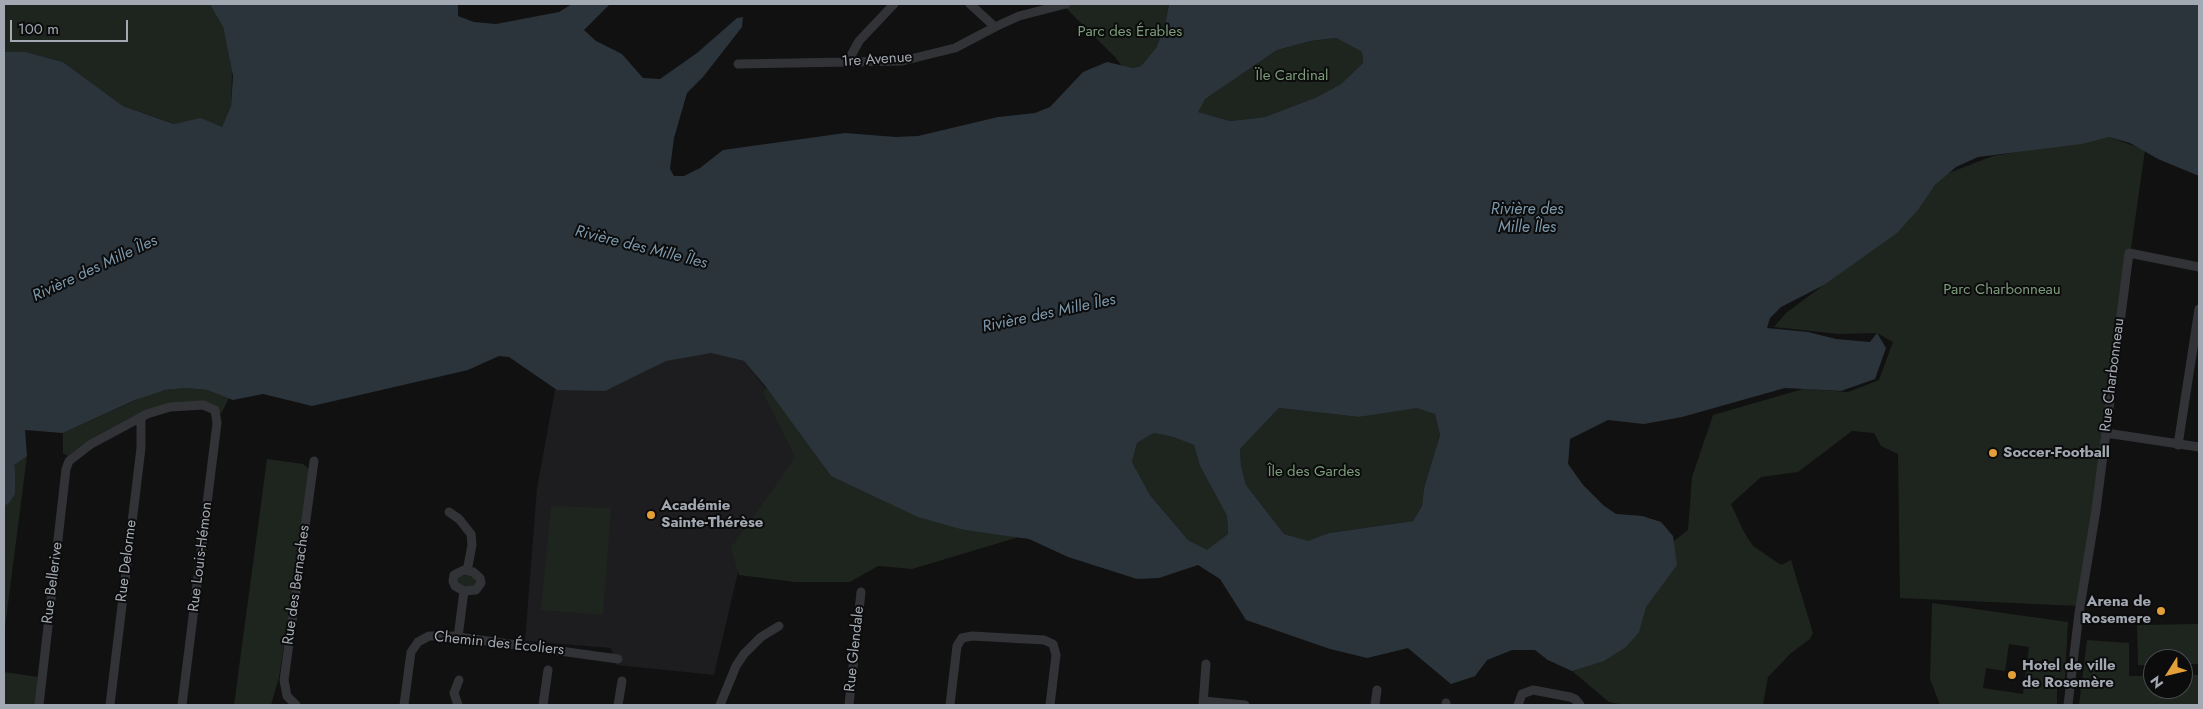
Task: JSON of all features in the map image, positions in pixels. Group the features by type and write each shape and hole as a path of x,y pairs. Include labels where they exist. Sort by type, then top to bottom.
{"street":[{"path":"847,63 859,41 894,4"},
{"path":"970,4 995,27"},
{"name":"1re Avenue","path":"738,64 902,61 955,48 1019,16 1066,4"},
{"name":"Rue Charbonneau","path":"2068,705 2078,617 2095,518 2128,253 2199,267"},
{"path":"2178,444 2199,309"},
{"name":"Rue Louis-Hémon","path":"141,417 160,410 206,405 214,410 217,418 182,705"},
{"name":"Rue Bellerive","path":"38,705 66,470 69,461 91,444 141,417"},
{"name":"Rue Delorme","path":"110,705 141,448 141,417"},
{"path":"2106,433 2199,447"},
{"name":"Rue des Bernaches","path":"295,705 286,692 284,680 314,460"},
{"path":"449,512 459,519 471,534 472,546 467,571"},
{"path":"467,571 478,575 481,582 476,590 464,591 456,587 453,579 458,572 467,571"},
{"path":"458,637 464,591"},
{"name":"Rue Glendale","path":"849,705 861,592"},
{"path":"720,705 735,669 744,654 761,637 779,626"},
{"name":"Chemin des Écoliers","path":"404,705 409,662 415,645 429,636 458,637 618,659"},
{"path":"950,705 958,644 962,638 972,636 1044,640 1053,644 1056,655 1050,705"},
{"path":"1206,664 1203,703 1245,705"},
{"path":"543,705 548,670"},
{"path":"458,705 454,693 459,680"},
{"path":"618,705 622,680"},
{"path":"1375,705 1377,690"},
{"path":"1518,704 1522,694 1533,690 1570,697 1580,705"}],"shaded area":[{"name":"Académie Sainte-Thérèse","path":"711,353 744,361 816,452 745,542 714,675 617,665 611,648 525,641 537,488 555,390 604,390 666,358"}],"green space":[{"path":"4,4 226,4 217,16 223,27 232,70 231,106 222,127 201,119 175,124 123,106 63,62 26,52 4,52"},
{"name":"Parc des Érables","path":"1169,4 1165,25 1156,48 1141,66 1133,68 1122,66 1063,5"},
{"name":"Ïle Cardinal","path":"1336,38 1362,52 1363,63 1341,84 1317,97 1265,117 1230,121 1197,112 1204,99 1277,50 1311,41"},
{"name":"Parc Charbonneau","path":"2109,137 2145,150 2080,606 1900,598 1898,454 1881,446 1874,433 1852,431 1798,472 1761,477 1731,504 1753,546 1781,565 1791,560 1813,633 1810,639 1791,653 1768,677 1763,705 1625,705 1609,702 1572,671 1548,660 1535,650 1512,650 1487,660 1475,676 1451,684 1408,648 1367,658 1570,439 1568,464 1583,485 1604,506 1616,514 1642,516 1661,522 1674,541 1688,530 1692,477 1713,415 1803,389 1848,392 1879,380 1893,342 1877,333 1839,334 1774,327 1786,313 1879,244 1946,174 1993,156"},
{"path":"766,387 831,476 964,530 1019,537 912,569 878,566 850,582 795,582 739,575 731,548 791,464 794,454 763,393"},
{"path":"186,388 207,390 229,398 221,414 214,405 201,401 140,413 94,437 68,456 63,453 63,433 149,394"},
{"name":"Île des Gardes","path":"1417,407 1435,414 1440,435 1424,488 1422,506 1413,521 1329,533 1308,542 1284,534 1246,485 1241,466 1240,449 1279,408 1359,417"},
{"path":"1154,433 1173,437 1194,445 1200,466 1227,516 1228,534 1207,551 1188,540 1150,495 1132,462 1137,443"},
{"path":"27,456 4,635 4,466 8,470"},
{"path":"267,459 303,464 309,469 279,677 271,705 234,705"},
{"path":"551,506 611,508 603,615 541,610"},
{"path":"462,575 475,577 477,584 472,587 462,586 458,583 457,578"},
{"path":"1932,603 2068,622 2065,678 2057,684 2057,705 1940,705 1930,679","holes":["2009,644 2029,647 2023,694 1983,688 1986,668 2005,671"]},
{"path":"2199,624 2199,664 2193,664 2193,649 2143,649 2143,665 2138,665 2137,625"},
{"path":"2087,640 2129,643 2129,676 2143,676 2143,699 2193,699 2193,675 2199,675 2199,705 2079,705"},
{"path":"4,672 38,677 35,705 4,705"}],"water":[{"name":"Rivière des Mille Îles","path":"210,4 458,4 458,16 474,22 496,24 559,12 572,4 610,4 584,30 596,41 622,54 643,78 660,79 697,53 737,18 743,17 742,27 703,77 687,93 674,138 670,169 674,176 684,176 700,168 723,150 845,133 896,137 918,136 998,117 1035,113 1050,107 1083,72 1107,62 1133,68 1141,66 1156,48 1165,25 1169,4 2199,4 2199,176 2158,159 2130,143 2109,137 2082,144 1978,157 1956,167 1935,185 1917,211 1897,233 1824,285 1781,307 1770,318 1767,328 1808,332 1836,339 1870,342 1877,333 1886,348 1875,379 1841,391 1785,388 1682,417 1644,424 1608,420 1570,439 1568,464 1583,485 1604,506 1616,514 1642,516 1661,522 1673,536 1677,565 1646,607 1639,632 1626,647 1604,661 1572,671 1548,660 1535,650 1512,650 1487,660 1475,676 1451,684 1408,648 1367,658 1330,649 1246,620 1220,579 1198,565 1159,578 1137,579 1068,557 1029,539 964,530 918,517 831,476 766,387 744,361 711,353 666,361 605,391 557,390 509,357 499,356 468,370 312,406 263,394 233,400 207,390 186,388 165,390 135,400 63,433 25,430 27,456 8,470 4,466 4,52 26,52 63,62 123,106 174,124 201,118 222,127 231,106 233,76 223,27","holes":["1336,38 1362,52 1363,63 1341,84 1317,97 1265,117 1230,121 1198,112 1205,99 1277,50 1311,41","1279,408 1359,417 1417,408 1435,414 1440,435 1424,488 1422,506 1413,521 1329,533 1308,541 1284,534 1246,485 1241,466 1240,449","1154,433 1173,437 1194,445 1200,466 1227,516 1228,534 1207,550 1188,540 1150,495 1132,462 1137,443"]}],"waterway":[{"path":"4,455 8,470 8,492 4,498"}],"place":[{"name":"Soccer-Football","path":"1993,453"},
{"name":"Académie Sainte-Thérèse","path":"651,515"},
{"name":"Arena de Rosemere","path":"2161,611"},
{"name":"Hotel de ville de Rosemère","path":"2012,675"}]}
